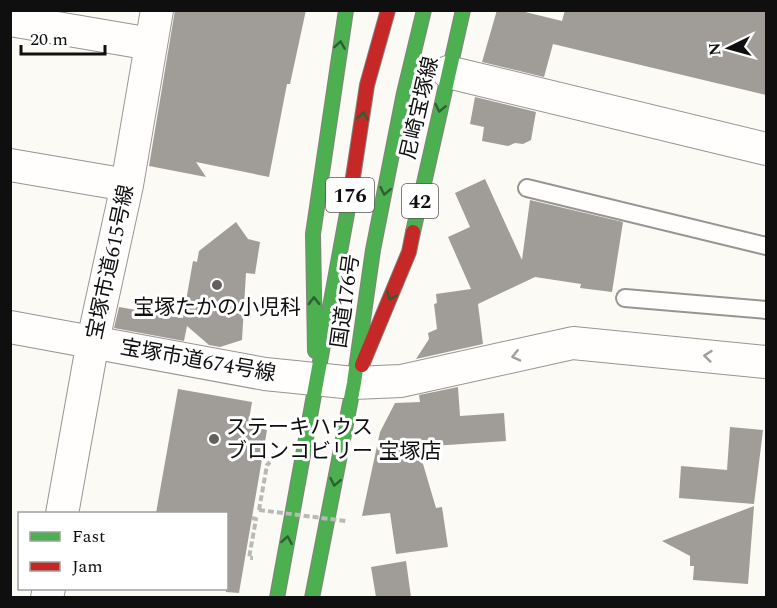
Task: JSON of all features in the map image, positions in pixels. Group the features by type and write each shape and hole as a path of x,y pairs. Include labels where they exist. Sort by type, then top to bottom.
{"main road":[{"path":"315,380 312,234 346,10"},
{"name":"国道176号","path":"277,597 315,380 342,245 368,86 387,10"},
{"name":"国道176号","path":"312,597 354,383 373,250 404,93 424,10"},
{"name":"尼崎宝塚線","path":"354,383 409,252 463,10"}],"street":[{"name":"宝塚市道615号線","path":"62,512 93,341 127,186 157,10"},
{"path":"10,20 151,45"},
{"path":"448,72 766,149"},
{"path":"10,165 127,186"},
{"name":"宝塚市道674号線","path":"10,327 265,374 354,383 401,381 573,342 766,362"}],"lane":[{"path":"527,188 766,246"},
{"path":"625,298 766,310"}],"path":[{"path":"267,465 259,510 346,521"},
{"path":"250,554 256,519 252,519"}],"building":[{"path":"175,10 306,10 290,84 287,84 269,177 196,162 206,177 149,166"},
{"path":"497,10 517,10 562,21 565,10 766,10 766,95 553,44 544,77 482,62"},
{"path":"475,97 536,112 531,140 523,144 515,143 508,146 482,141 484,127 470,124"},
{"path":"485,179 522,260 530,200 623,222 612,292 580,288 581,284 535,277 478,304 483,344 416,359 429,339 428,333 437,329 434,304 437,303 436,294 471,289 448,237 470,227 455,193"},
{"name":"宝塚たかの小児科","path":"236,222 248,239 260,242 255,274 246,273 242,340 220,347 209,345 187,326 184,341 114,328 119,307 183,318 193,261 197,262 199,251"},
{"path":"458,387 460,416 504,413 506,441 418,447 436,508 442,507 448,547 396,554 390,513 362,516 380,432 395,403 420,402 419,395"},
{"path":"178,389 252,402 248,426 267,430 239,593 226,592 228,590 228,512 156,512"},
{"path":"730,427 763,430 754,504 679,498 681,466 727,470"},
{"path":"754,506 748,584 693,580 694,566 690,566 690,556 662,541"},
{"path":"406,561 411,597 376,597 371,567"}],"traffic: fast":[{"path":"315,351 313,234 346,10"},
{"path":"312,598 354,383 373,250 404,93 424,10"},
{"path":"413,232 463,10"},
{"path":"277,598 350,197"}],"traffic: jam":[{"path":"350,197 367,85 388,10"},
{"path":"362,365 409,252 413,232"}],"place":[{"name":"宝塚たかの小児科","path":"217,285"},
{"name":"ステーキハウス ブロンコビリー 宝塚店","path":"214,439"}]}
